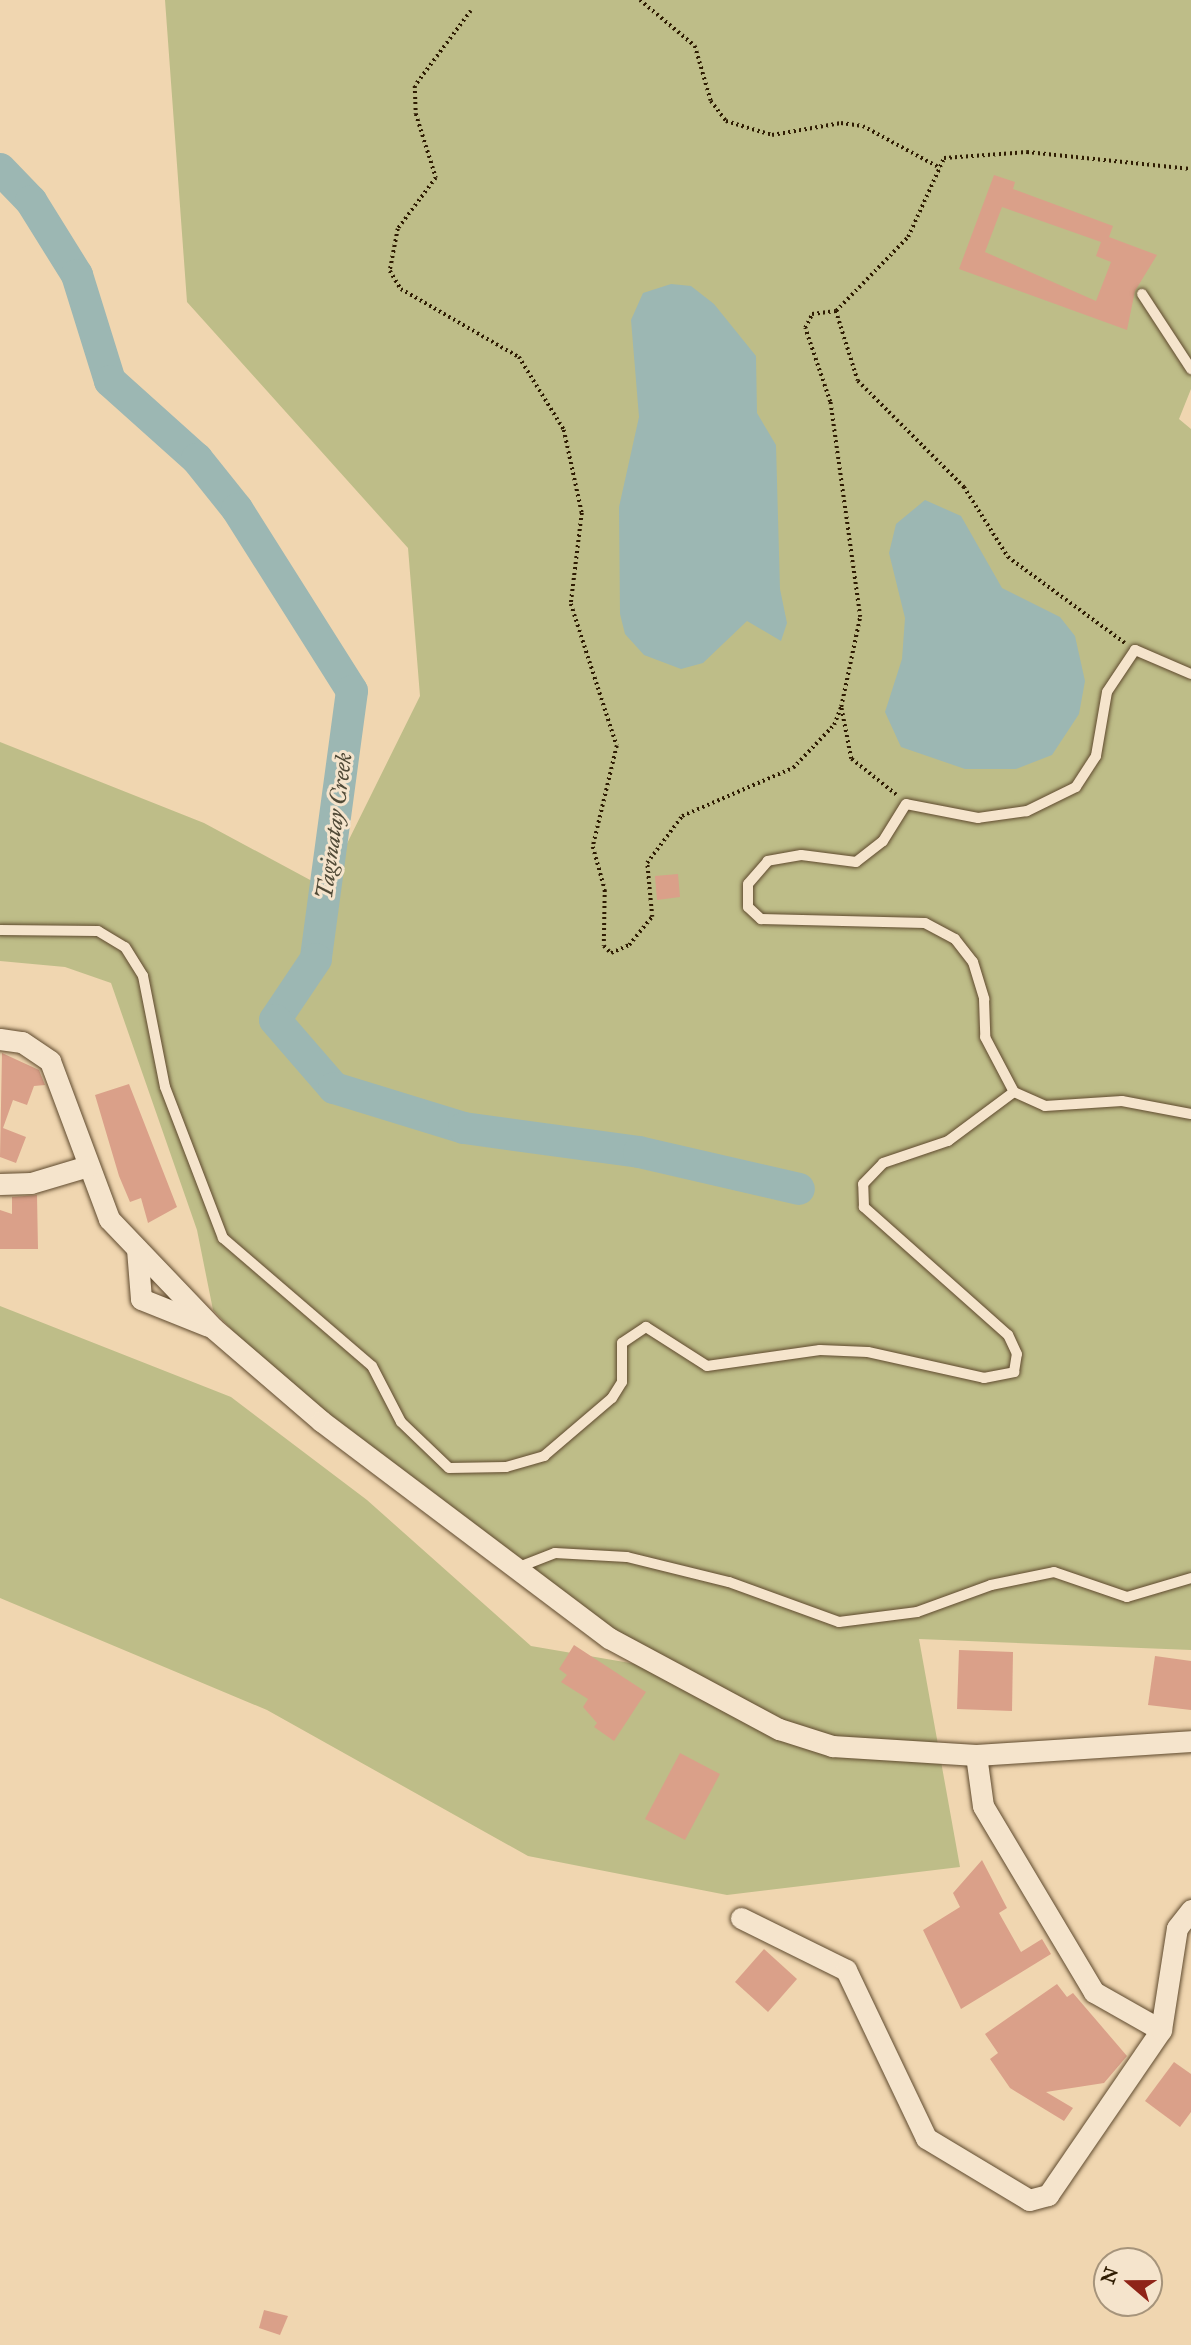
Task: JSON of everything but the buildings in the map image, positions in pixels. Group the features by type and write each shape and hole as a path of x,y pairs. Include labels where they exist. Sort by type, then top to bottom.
{"street":[{"path":"0,1039 22,1042 50,1061 108,1219 213,1328 321,1421 609,1638 779,1729 832,1746 976,1755 1191,1741"},
{"path":"0,1184 31,1184 88,1166"},
{"path":"137,1249 141,1299 213,1328"},
{"path":"976,1755 986,1812 1094,1992 1161,2030"},
{"path":"741,1918 846,1970 926,2138 1029,2200 1055,2186 1161,2030 1177,1928 1191,1910"}],"lane":[{"path":"1142,294 1191,369"},
{"path":"1191,674 1135,650 1107,692 1096,757 1076,787 1027,811 978,818 906,804 883,841 856,862 801,855 768,860 748,884 748,907 761,919 925,923 955,939 973,962 984,999 985,1037 1014,1092 1045,1106 1135,1102 1191,1114"},
{"path":"0,930 76,928 98,931 125,947 143,976 165,1087 223,1238 372,1366 401,1422 449,1468 506,1467 544,1456 612,1398 622,1382 622,1343 646,1327 707,1366 820,1350 868,1352 984,1378 1014,1372 1017,1354 1007,1335 864,1207 863,1184 883,1163 948,1141 1014,1092"},
{"path":"514,1569 555,1553 627,1557 729,1582 839,1622 917,1612 991,1585 1054,1572 1127,1597 1191,1578"}],"path":[{"path":"640,0 683,30 695,46 710,101 726,121 772,135 841,123 863,126 940,168"},
{"path":"471,10 415,86 416,114 436,178 398,229 390,271 401,289 519,356 564,430 582,513 571,604 617,746 593,848 605,890 604,946 611,953 629,945 652,917 648,863 682,816 793,768 834,725 841,707 860,617 830,402 805,328 812,314 836,311 908,237 944,158 1027,152 1191,169"},
{"path":"836,311 858,381 964,487 1008,558 1135,650"},
{"path":"841,707 850,760 906,804"}],"shaded area":[{"path":"165,0 1191,0 1191,389 1179,419 1191,429 1191,1650 919,1639 960,1867 727,1895 528,1856 267,1710 0,1598 0,1306 231,1397 367,1500 531,1646 665,1669 493,1549 258,1357 213,1310 197,1230 111,983 65,967 0,961 0,742 204,823 325,888 420,696 408,548 187,302"}],"water":[{"path":"671,284 691,286 714,304 756,356 757,413 776,445 780,589 787,623 781,641 747,621 703,663 681,669 644,655 625,634 620,614 619,507 639,417 631,320 643,293"},
{"path":"925,500 961,516 1002,588 1060,617 1075,636 1085,681 1079,714 1052,755 1016,769 965,769 901,747 885,712 902,659 905,618 889,553 896,524"}],"waterway":[{"name":"Taginatay Creek","path":"0,169 31,201 77,275 110,381 197,459 237,509 352,691 316,959 275,1020 334,1088 464,1128 639,1152 799,1189"}]}
